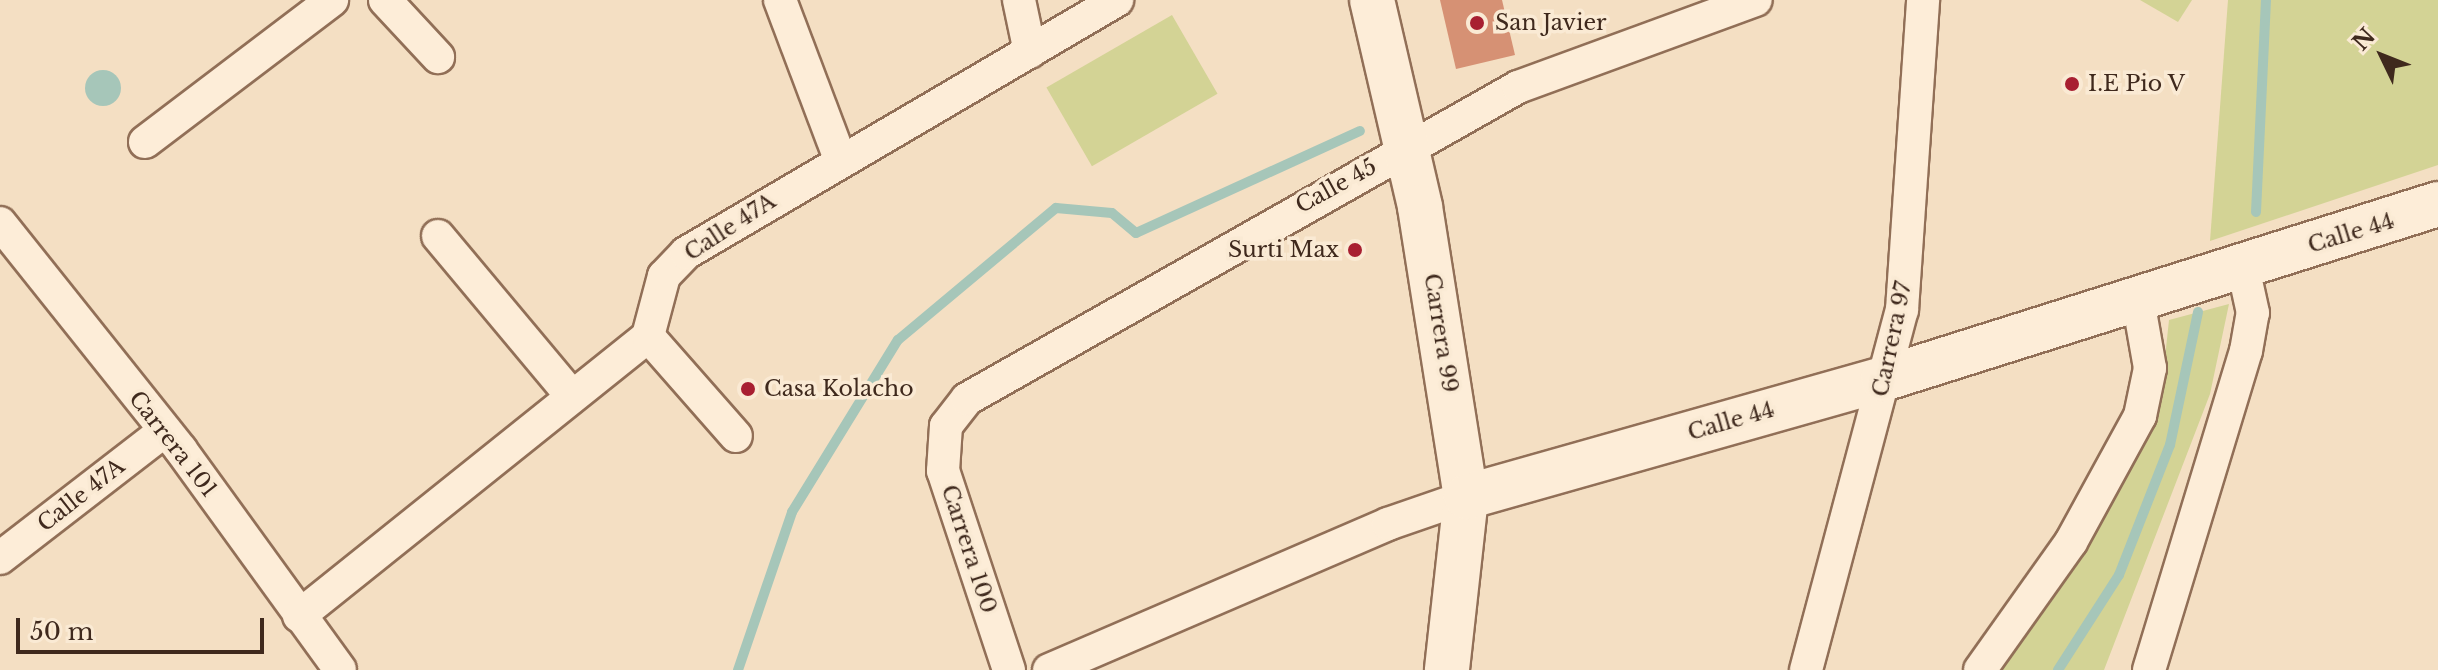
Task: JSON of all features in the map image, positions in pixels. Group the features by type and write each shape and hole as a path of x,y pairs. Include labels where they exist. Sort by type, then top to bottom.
{"street":[{"path":"145,142 332,0"},
{"path":"385,0 438,57"},
{"path":"780,0 840,159"},
{"path":"1019,0 1030,52"},
{"name":"Calle 47A","path":"648,336 664,276 686,253 840,159 1117,0"},
{"name":"Carrera 99","path":"1372,0 1407,146 1466,497 1447,670"},
{"name":"Calle 45","path":"946,426 967,399 1407,146 1518,87 1756,0"},
{"name":"Carrera 97","path":"1806,670 1902,310 1911,225 1923,0"},
{"name":"Calle 44","path":"1049,670 1388,524 1466,497 1883,379 2434,208"},
{"name":"Carrera 101","path":"0,223 162,433 181,450 340,670"},
{"path":"438,236 572,396"},
{"path":"2149,670 2246,351 2253,313 2243,267"},
{"path":"1980,670 2071,542 2140,416 2150,368 2138,300"},
{"path":"299,616 648,336 736,436"},
{"name":"Carrera 100","path":"946,426 943,471 1009,670"},
{"name":"Calle 47A","path":"0,558 162,433"}],"green space":[{"path":"2140,0 2192,0 2178,22"},
{"path":"2228,0 2438,0 2438,165 2210,241"},
{"path":"1172,15 1218,94 1092,166 1046,88"},
{"path":"2229,304 2210,394 2104,670 1997,670 2164,367 2169,320"}],"shaded area":[{"path":"103,70 116,75 121,88 116,101 103,106 90,101 85,88 90,75"}],"building":[{"name":"San Javier","path":"1440,0 1502,0 1515,55 1456,69"}],"waterway":[{"path":"2256,212 2266,0"},
{"path":"738,670 792,512 898,340 1056,208 1112,213 1136,233 1360,131"},
{"path":"2058,670 2119,575 2170,445 2198,312"}],"place":[{"name":"San Javier","path":"1477,23"},
{"name":"I.E Pio V","path":"2072,84"},
{"name":"Surti Max","path":"1355,250"},
{"name":"Casa Kolacho","path":"748,389"}]}
